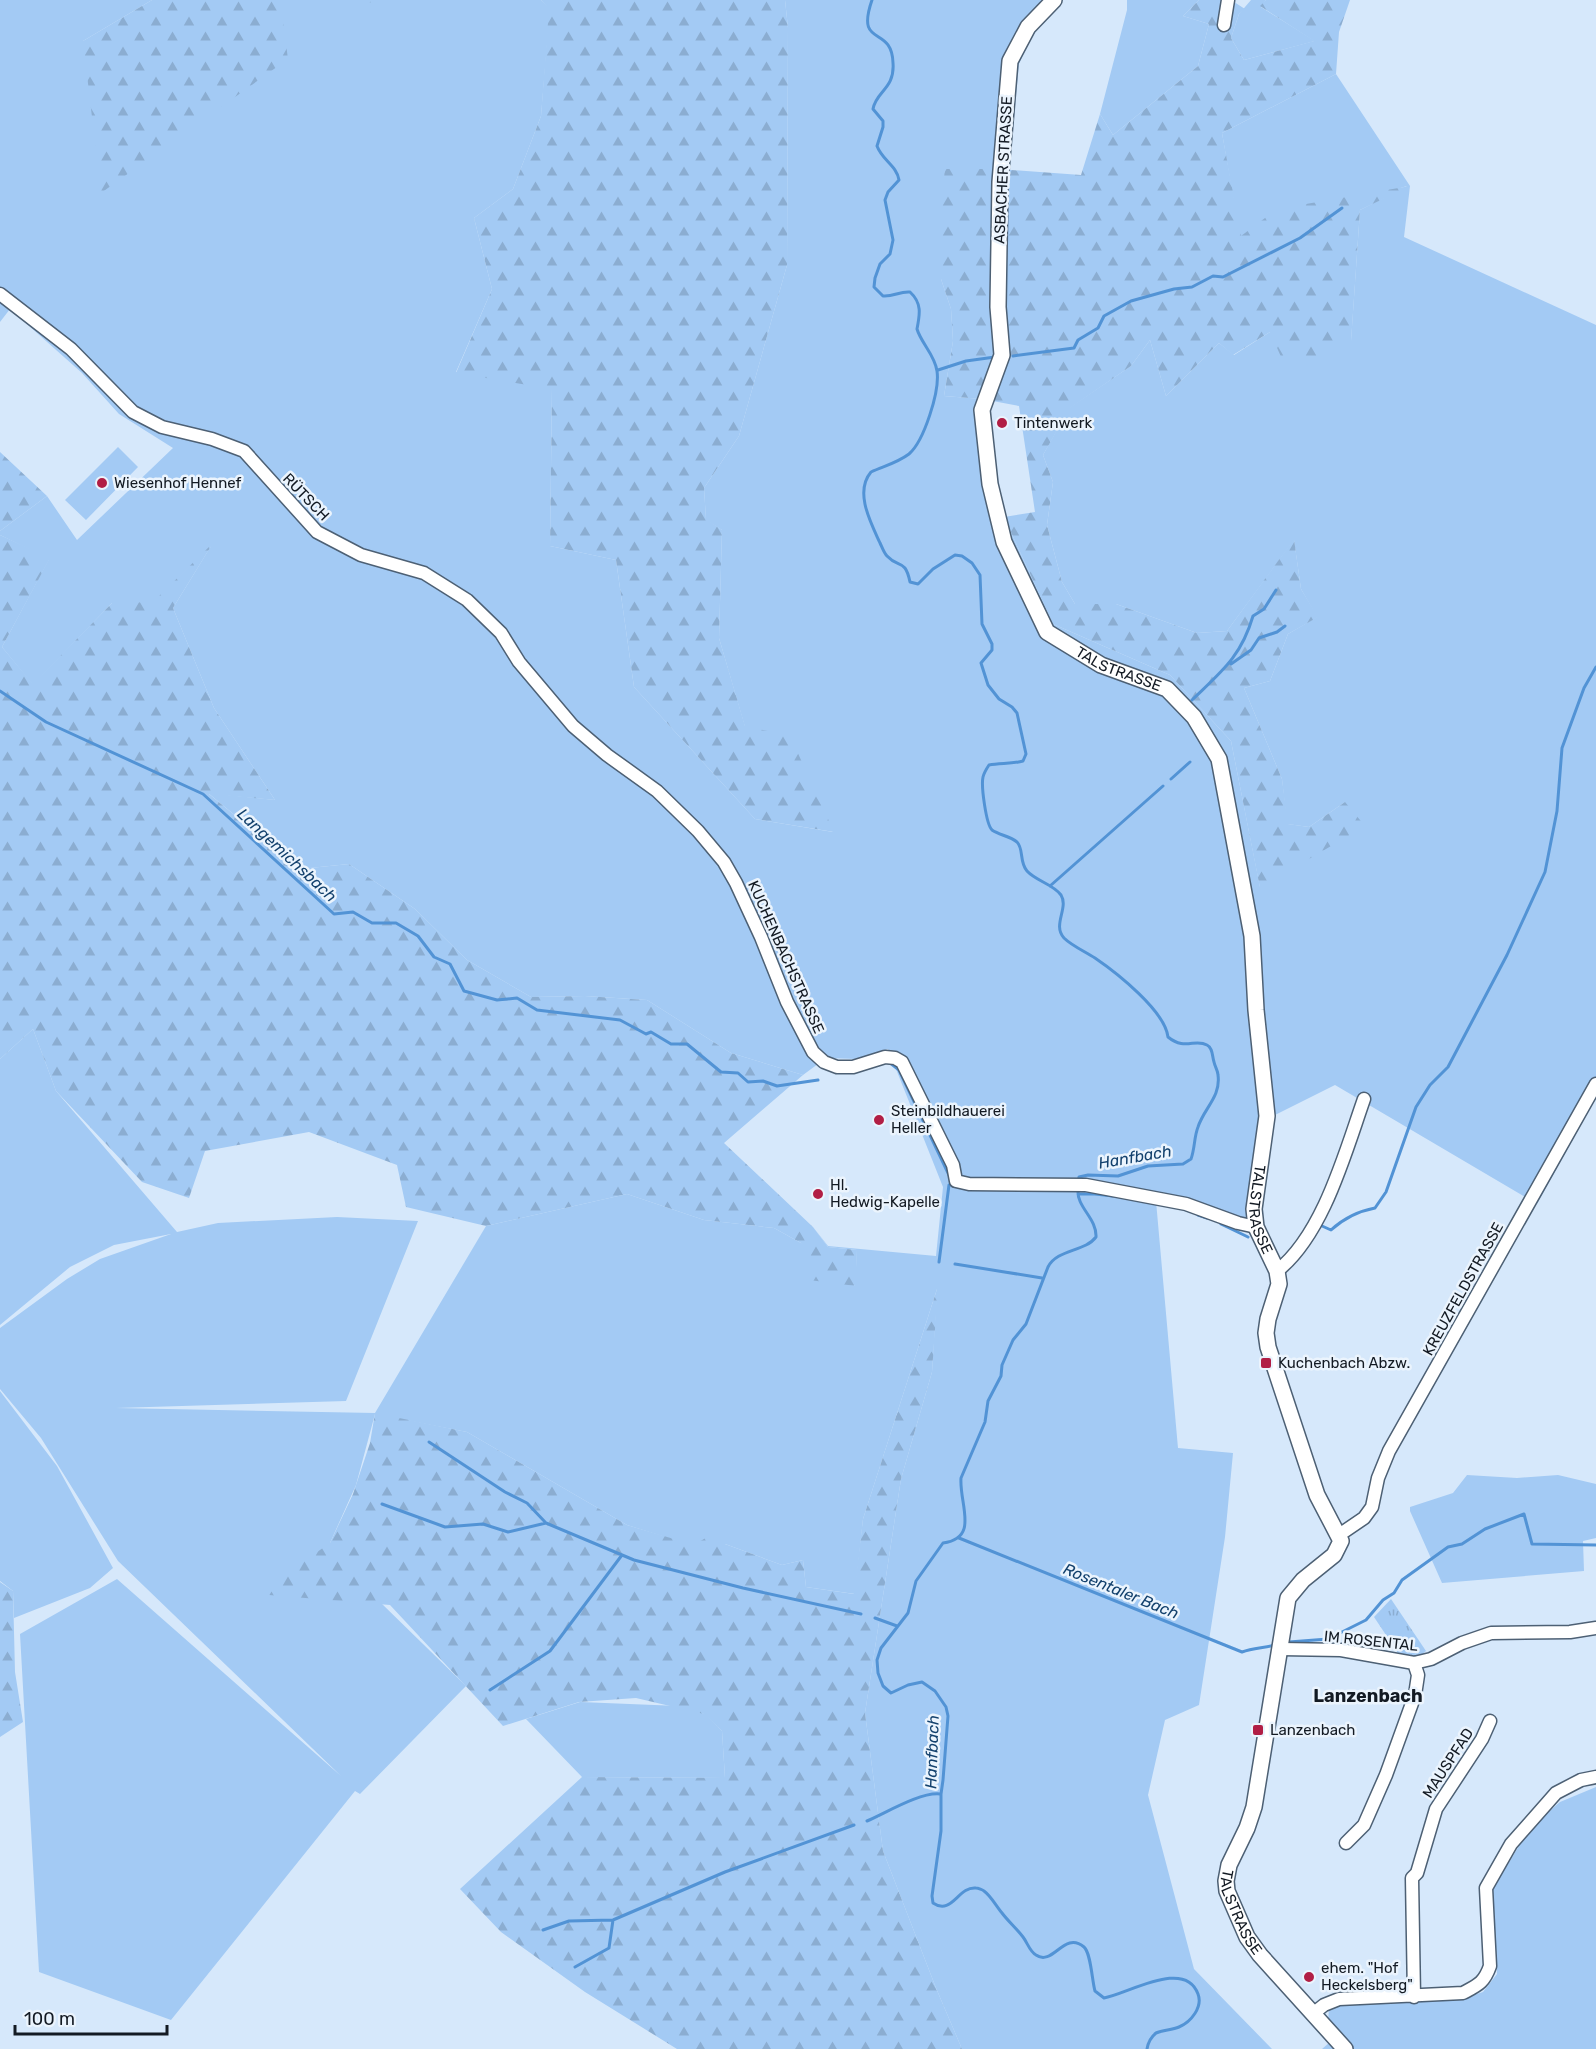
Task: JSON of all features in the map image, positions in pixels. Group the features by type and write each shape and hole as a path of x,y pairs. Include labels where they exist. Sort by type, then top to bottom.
{"main road":[{"name":"ASBACHER STRASSE","path":"1002,355 998,308 1000,182 1010,61 1028,27 1054,0"},
{"name":"TALSTRASSE","path":"1002,355 982,410 990,484 1004,542 1047,632 1101,665 1167,689 1194,717 1219,759 1252,936 1256,1010 1267,1116 1254,1209 1256,1227 1277,1270 1279,1284 1268,1318 1266,1333 1268,1347 1317,1494 1331,1524 1339,1535 1339,1547 1334,1556 1303,1580 1288,1598 1254,1807 1229,1865 1226,1881 1227,1891 1247,1937 1293,1993 1345,2049"}],"street":[{"path":"1224,25 1228,0"},
{"name":"RÜTSCH","path":"0,294 70,349 133,412 162,427 213,439 244,452 317,532 361,555 424,573 467,600 501,633 519,662 573,726 607,755"},
{"name":"KUCHENBACHSTRASSE","path":"607,755 657,791 698,831 724,862 761,937 787,1002 813,1052 824,1062 837,1067 853,1067 885,1057 902,1062 953,1165 956,1181 969,1184 1066,1183 1086,1185 1186,1204 1238,1223 1256,1227"},
{"name":"KREUZFELDSTRASSE","path":"1339,1535 1364,1518 1372,1507 1377,1478 1389,1451 1596,1084"},
{"path":"1277,1270 1294,1257 1331,1194 1364,1099"},
{"name":"IM ROSENTAL","path":"1281,1649 1341,1650 1414,1663 1431,1659 1462,1643 1491,1634 1570,1632 1596,1628"},
{"path":"1346,1843 1364,1826 1386,1774 1415,1695 1418,1675 1414,1663"},
{"name":"MAUSPFAD","path":"1414,1997 1412,1878 1418,1873 1436,1809 1482,1739 1490,1721"},
{"path":"1314,2013 1324,2005 1339,1999 1463,1993 1479,1985 1486,1977 1490,1966 1486,1888 1511,1844 1556,1792 1581,1780 1596,1777"}],"green space":[{"path":"0,0 152,0 83,41 279,0 541,0 550,8 541,116 513,189 474,218 492,289 456,372 552,388 550,546 616,560 634,687 755,819 833,832 745,727 719,638 722,530 706,520 704,488 739,436 787,265 788,28 785,0 1062,0 1034,29 1019,64 1009,170 945,170 941,279 951,309 953,341 944,396 982,399 986,411 995,481 1004,517 1053,624 1170,675 1231,741 1260,887 1345,802 1309,827 1287,824 1282,779 1244,688 1270,681 1288,634 1317,617 1301,589 1294,540 1227,631 1197,633 1116,604 1075,604 1062,582 1047,525 1053,482 1043,455 1069,408 1131,366 1150,340 1166,396 1219,343 1234,355 1270,332 1351,341 1360,210 1407,186 1240,237 1222,133 1336,74 1410,186 1404,237 1596,325 1596,1097 1537,1204 1335,1085 1271,1117 1260,1223 1156,1201 1178,1448 1233,1453 1225,1537 1199,1705 1165,1720 1148,1795 1194,1969 1272,2049 962,2049 883,1851 865,1713 901,1479 932,1372 937,1289 863,1519 855,1594 806,1587 803,1560 782,1565 725,1544 694,1546 627,1525 467,1432 375,1414 356,1485 330,1543 379,1601 466,1686 360,1794 355,1791 171,2020 39,1972 20,1634 117,1579 341,1776 118,1561 41,1438 0,1389 0,1328 67,1279 100,1259 171,1234 114,1245 70,1267 0,1325 0,1059 33,1029 56,1091 177,1232 218,1223 337,1217 418,1221 346,1401 116,1408 375,1413 486,1226 627,1194 704,1220 774,1228 801,1243 855,1286 857,1250 828,1247 813,1227 828,1246 936,1256 943,1187 888,1049 857,1059 826,1058 803,1075 731,1053 647,1000 585,996 531,997 467,960 415,909 349,864 300,869 208,793 275,800 214,708 173,608 211,546 153,603 112,603 33,685 2,647 49,559 0,535 0,531 47,496 77,540 173,448 119,414 82,373 10,309 0,322"},
{"path":"152,0 280,0 288,59 101,193 83,41"},
{"path":"343,0 375,0 348,14"},
{"path":"541,0 785,0 788,28 787,265 739,436 704,488 706,519 722,530 719,638 745,726 790,736 834,832 755,819 634,687 616,560 550,546 552,389 456,373 492,289 474,218 513,189 541,116 549,8"},
{"path":"1127,0 1199,0 1183,16 1209,24 1198,66 1113,135 1100,114 1127,10"},
{"path":"1199,0 1231,0 1245,9 1239,14 1231,38 1244,60 1314,41 1260,6 1266,0 1350,0 1339,32 1336,74 1222,133 1241,236 1277,209 1410,186 1360,210 1351,342 1319,356 1282,359 1270,332 1233,355 1219,343 1166,396 1150,340 1131,366 1070,408 1043,455 1053,482 1047,525 1062,582 1075,604 1116,604 1197,633 1227,631 1294,539 1301,589 1318,617 1288,634 1270,681 1244,688 1282,779 1288,824 1309,827 1345,802 1365,826 1260,888 1231,741 1170,675 1053,624 1004,517 1035,512 1019,406 982,399 944,396 953,341 951,309 941,279 937,234 945,169 997,169 1081,175 1100,114 1113,135 1198,66 1209,24 1183,16"},
{"path":"1251,0 1266,0 1261,7 1315,41 1244,60 1231,38 1239,14"},
{"name":"Wiesenhof Hennef","path":"118,447 138,467 86,520 65,500"},
{"path":"0,452 47,496 0,531"},
{"path":"0,535 50,558 2,647 33,684 112,603 153,602 213,543 173,608 214,708 275,800 209,794 300,869 349,864 415,909 467,960 531,997 585,996 647,1000 731,1053 803,1075 724,1143 813,1227 828,1247 857,1250 856,1286 809,1280 801,1243 774,1228 704,1220 627,1194 486,1226 406,1207 397,1165 309,1132 205,1151 189,1198 142,1182 56,1091 33,1029 0,1059"},
{"path":"938,1286 932,1372 901,1479 865,1713 883,1851 962,2049 677,2049 585,1992 501,1932 460,1889 582,1777 725,1778 722,1731 704,1714 636,1698 579,1702 503,1726 390,1605 257,1594 330,1543 353,1494 370,1443 375,1413 467,1432 627,1525 694,1545 717,1531 725,1544 782,1565 803,1560 806,1587 854,1594 863,1519"},
{"path":"0,1391 57,1466 113,1568 90,1588 14,1618 13,1591 0,1581"},
{"path":"1467,1475 1517,1478 1558,1475 1596,1484 1596,1538 1583,1541 1584,1571 1442,1583 1410,1507 1453,1493"},
{"path":"0,1582 13,1591 15,1672 23,1722 0,1737"},
{"path":"1391,1599 1426,1651 1419,1657 1400,1656 1374,1617"},
{"path":"580,1702 679,1706 705,1714 722,1731 725,1778 582,1777 526,1719"},
{"path":"1596,1787 1596,2049 1322,2049 1330,2042 1329,2010 1339,2005 1458,2000 1483,1992 1497,1974 1492,1890 1530,1828 1560,1802"}],"waterway":[{"name":"Hanfbach","path":"872,0 868,25 871,31 887,44 893,63 891,79 873,109 883,121 877,146 898,175 899,180 888,192 885,200 893,240 890,254 880,264 874,287 883,296 910,292 917,300 919,309 917,329 936,365 937,380 930,415 915,448 900,460 871,472 864,489 866,508 885,553 891,560 904,567 910,582 918,584 933,569 955,555 962,556 972,563 980,575 982,624 992,644 992,650 981,663 988,685 999,699 1017,713 1026,754 1023,761 989,765 985,772 983,796 992,830 1017,842 1027,871 1061,895 1063,905 1060,928 1064,938 1095,958 1139,993 1158,1016 1168,1037 1180,1043 1203,1043 1209,1046 1218,1073 1217,1090 1198,1127 1191,1159 1183,1164 1148,1166 1118,1176 1088,1175 1079,1177 1078,1182"},
{"path":"1013,356 1074,348 1078,340 1098,328 1104,316 1131,301 1174,289 1192,287 1213,276 1223,277 1300,238 1342,208"},
{"path":"938,370 966,361 995,357"},
{"path":"1192,700 1229,663 1242,642 1253,616 1264,609 1276,590"},
{"path":"1231,664 1251,650 1259,638 1277,632 1285,626"},
{"path":"1322,1226 1331,1230 1352,1216 1375,1208 1386,1192 1416,1107 1430,1085 1448,1067 1507,955 1545,872 1557,811 1562,748 1584,688 1596,667"},
{"name":"Langemichsbach","path":"0,691 46,722 203,794 334,914 353,912 372,923 396,923 418,936 434,957 450,964 464,991 497,1000 517,998 537,1010 620,1020 646,1034 651,1032 671,1044 687,1044 721,1072 738,1073 748,1082 763,1081 777,1086 818,1080"},
{"path":"1171,779 1190,762"},
{"path":"1050,886 1163,786"},
{"name":"Langemichsbach","path":"889,1062 899,1070 949,1175"},
{"name":"Langemichsbach","path":"939,1262 949,1185"},
{"name":"Hanfbach","path":"1078,1189 1080,1201 1093,1224 1096,1237 1091,1242 1058,1257 1048,1267 1026,1324 1013,1340 1002,1365 1001,1376 988,1401 985,1422 961,1478 964,1527 961,1534 954,1540 943,1543 916,1581 908,1613 881,1648 877,1660 878,1673 883,1686 891,1693 908,1685 922,1682 935,1691 946,1707 948,1716 941,1794 941,1831 933,1903 945,1906 964,1891 977,1888 983,1890 1036,1955 1048,1956 1070,1943 1077,1943 1084,1947 1090,1961 1095,1991 1104,1998 1169,1978 1181,1979 1191,1984 1199,1999 1195,2014 1179,2027 1156,2033 1147,2049"},
{"path":"1078,1194 1113,1196"},
{"path":"1198,1215 1207,1218"},
{"path":"1221,1224 1248,1237"},
{"name":"Langemichsbach","path":"955,1264 1042,1278"},
{"path":"429,1442 505,1492 527,1503 546,1523"},
{"path":"382,1504 445,1527 483,1524 508,1532 546,1523 634,1560 743,1588 861,1614"},
{"name":"Rosentaler Bach","path":"1289,1642 1328,1639 1366,1620 1383,1600 1394,1593 1402,1580 1448,1547 1462,1544 1485,1529 1524,1514 1532,1544 1596,1545"},
{"name":"Rosentaler Bach","path":"959,1538 1242,1652 1275,1645"},
{"path":"490,1690 550,1651 622,1555"},
{"path":"875,1618 897,1626"},
{"path":"867,1821 923,1796 940,1794"},
{"path":"543,1930 569,1921 613,1920 725,1872 854,1825"},
{"path":"575,1967 609,1948 613,1920"}],"place":[{"name":"Tintenwerk","path":"1002,423"},
{"name":"Wiesenhof Hennef","path":"102,483"},
{"name":"Steinbildhauerei Heller","path":"879,1120"},
{"name":"Hl. Hedwig-Kapelle","path":"818,1194"},
{"name":"Kuchenbach Abzw.","path":"1266,1363"},
{"name":"Lanzenbach","path":"1258,1730"},
{"name":"ehem. \"Hof Heckelsberg\"","path":"1309,1977"}],"district":[{"name":"Lanzenbach","path":"1368,1696"}]}
